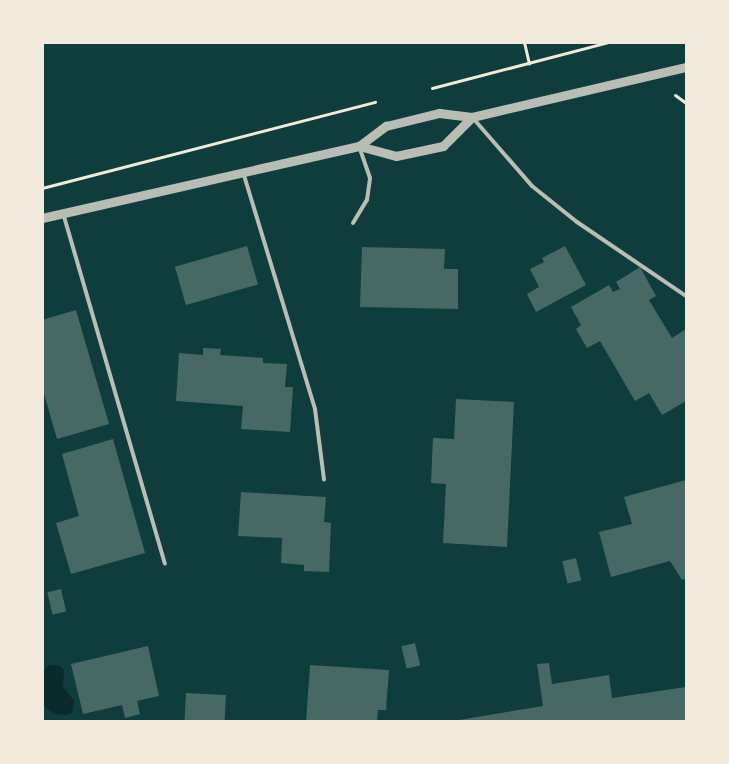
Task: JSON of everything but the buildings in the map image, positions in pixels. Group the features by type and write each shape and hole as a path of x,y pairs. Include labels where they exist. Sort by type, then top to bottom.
{"street":[{"path":"42,218 359,146 386,126 412,119 440,113 472,118 686,68"},
{"path":"359,146 396,156 443,146 472,118"}],"lane":[{"path":"472,118 532,186 577,222 686,296"},
{"path":"353,223 367,200 370,178 359,146"},
{"path":"243,172 315,409 324,479"},
{"path":"63,213 165,563"}],"path":[{"path":"524,42 529,63"},
{"path":"425,90 609,42"},
{"path":"675,95 686,103"},
{"path":"42,188 378,102"}],"water":[{"path":"50,665 59,665 64,670 63,687 74,701 72,713 66,715 56,714 47,709 43,704 43,671"}]}
